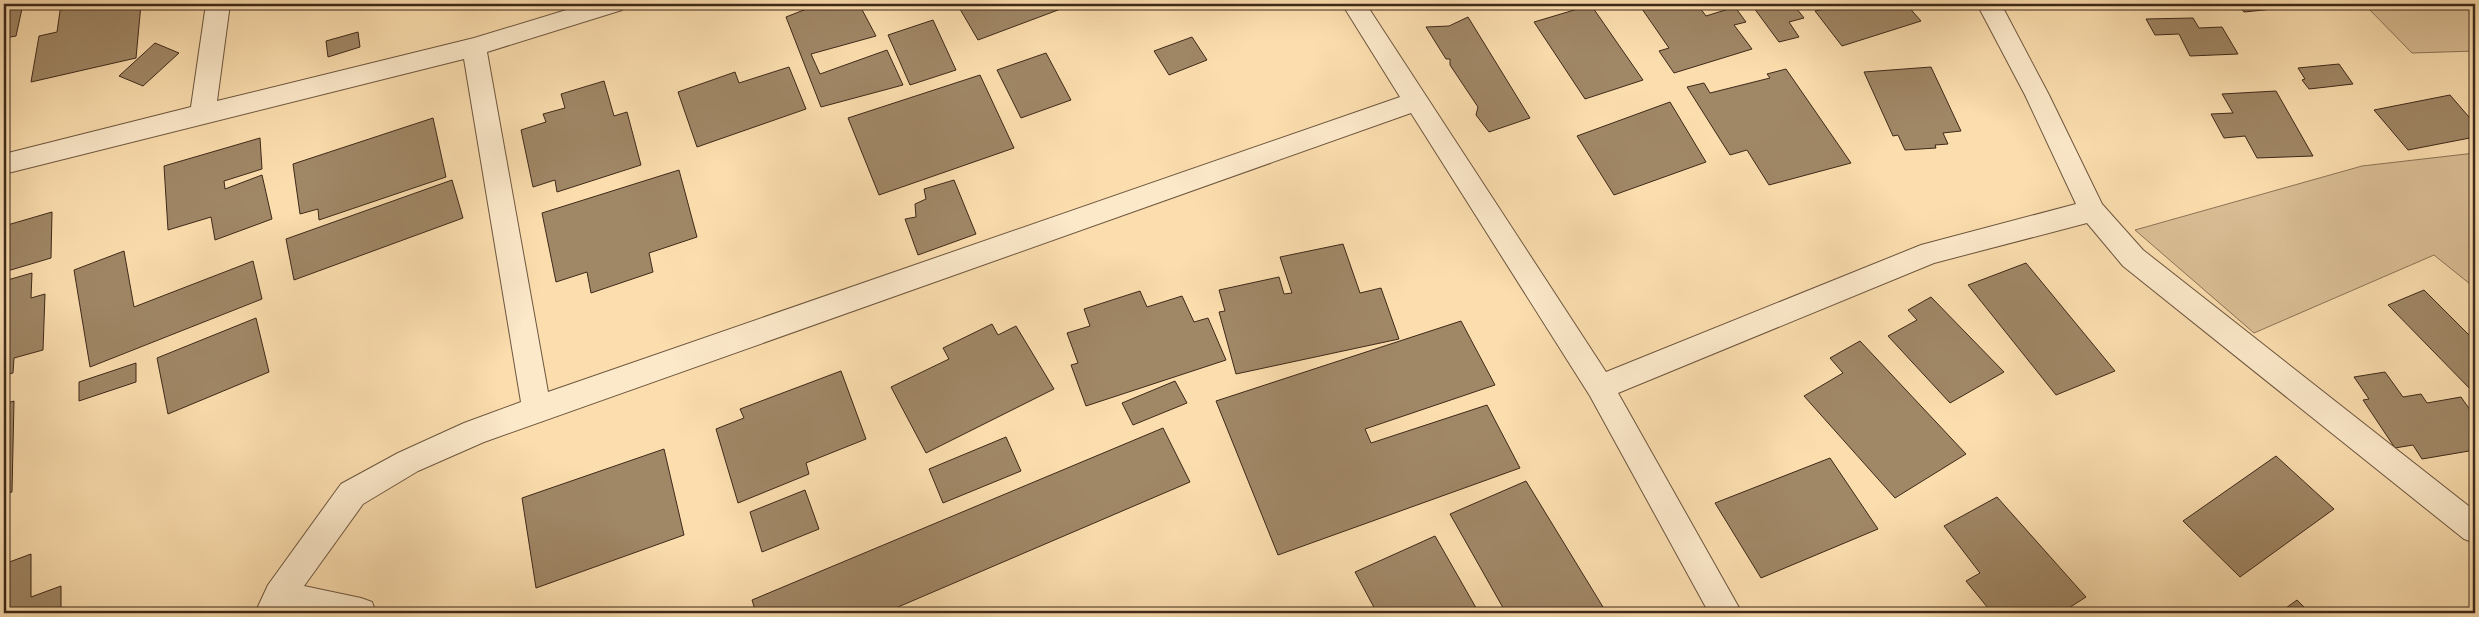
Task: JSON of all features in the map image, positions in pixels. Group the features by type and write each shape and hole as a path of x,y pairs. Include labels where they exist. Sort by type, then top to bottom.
{"street":[{"path":"203,114 218,4"},
{"path":"4,164 474,47 614,4"},
{"path":"1989,4 2038,95 2092,211 2133,258 2475,529"},
{"path":"1360,5 1417,101 1600,386 1718,611"},
{"path":"474,47 537,409"},
{"path":"361,613 274,604 352,494 408,462 474,432 537,409 1417,101"},
{"path":"1600,386 1930,253 2092,211"}],"shaded area":[{"path":"2379,4 2475,4 2475,51 2412,53 2366,6"},
{"path":"2475,153 2475,288 2434,255 2254,333 2135,230 2362,166"}],"building":[{"path":"4,4 23,4 16,36 5,38 4,45"},
{"path":"61,4 141,4 136,58 31,82 39,36 57,32"},
{"path":"819,4 859,4 876,36 811,54 820,74 887,50 903,85 821,107 786,17"},
{"path":"957,4 1074,4 978,40"},
{"path":"1649,4 1697,4 1706,16 1735,7 1746,22 1734,25 1752,49 1674,73 1659,51 1669,48 1640,6"},
{"path":"1751,4 1793,4 1804,18 1789,22 1799,37 1779,42"},
{"path":"1821,4 1906,4 1921,21 1842,46 1815,11 1825,9"},
{"path":"2238,4 2312,4 2313,5 2244,12"},
{"path":"1591,5 1643,80 1585,99 1534,22"},
{"path":"1468,17 1530,118 1489,132 1476,115 1478,107 1450,65 1450,59 1446,59 1426,27 1449,26"},
{"path":"2193,18 2199,28 2222,27 2238,54 2190,56 2179,34 2155,35 2146,19"},
{"path":"933,20 956,70 910,85 888,35"},
{"path":"358,32 360,47 328,57 326,41"},
{"path":"1192,37 1207,60 1169,75 1154,51"},
{"path":"155,43 179,53 143,86 119,76"},
{"path":"1046,53 1071,100 1021,118 997,70"},
{"path":"2339,64 2353,84 2309,89 2302,80 2305,79 2298,68"},
{"path":"789,67 806,109 697,147 678,92 735,72 739,83"},
{"path":"1931,67 1961,131 1943,133 1948,144 1935,145 1936,148 1905,150 1898,135 1893,136 1864,72"},
{"path":"1786,69 1851,163 1769,185 1747,150 1730,155 1687,87 1704,83 1710,93 1770,78 1767,74"},
{"path":"980,75 1014,148 879,195 848,118"},
{"path":"604,81 614,116 627,112 641,165 557,192 555,180 533,187 521,130 546,122 543,114 565,108 561,94"},
{"path":"2276,91 2313,156 2257,158 2245,136 2224,138 2211,114 2233,113 2222,94"},
{"path":"2450,95 2475,124 2475,137 2408,150 2374,110"},
{"path":"1670,102 1706,162 1614,195 1577,136"},
{"path":"433,118 446,177 319,220 318,209 300,214 293,164"},
{"path":"260,138 262,169 224,181 225,189 262,175 272,219 215,240 211,217 168,230 164,166"},
{"path":"679,170 697,237 649,253 653,272 591,293 587,272 556,282 542,213"},
{"path":"452,180 463,218 294,280 286,239"},
{"path":"954,180 976,234 918,255 905,219 916,217 915,204 926,199 924,189"},
{"path":"52,212 51,258 4,272 4,226"},
{"path":"1343,244 1360,293 1381,288 1399,339 1236,374 1219,312 1225,311 1219,290 1279,277 1284,294 1292,293 1280,257"},
{"path":"124,251 134,307 253,261 262,299 90,367 74,270"},
{"path":"2026,263 2115,371 2056,395 1968,285"},
{"path":"32,273 31,298 45,294 43,350 14,358 13,373 4,375 4,281"},
{"path":"2424,290 2475,341 2475,394 2388,305"},
{"path":"1140,291 1147,307 1182,296 1194,322 1208,318 1226,360 1086,406 1071,365 1078,363 1067,333 1090,326 1084,309"},
{"path":"1931,297 2004,372 1950,403 1888,336 1917,320 1908,310"},
{"path":"256,318 269,372 168,414 157,358"},
{"path":"1461,321 1495,385 1365,429 1371,443 1487,405 1520,468 1278,555 1216,401"},
{"path":"992,324 998,335 1016,326 1054,389 926,453 891,387 949,359 943,348"},
{"path":"1860,341 1966,454 1895,498 1804,396 1843,373 1830,358"},
{"path":"136,363 136,382 79,401 79,382"},
{"path":"841,371 866,439 806,463 809,474 738,503 716,429 744,418 740,409"},
{"path":"2385,372 2403,397 2421,394 2427,403 2461,397 2475,417 2475,450 2422,459 2413,445 2395,448 2363,400 2369,399 2354,377"},
{"path":"1175,381 1187,403 1133,425 1122,403"},
{"path":"14,401 12,492 4,494 4,404"},
{"path":"1163,428 1190,482 884,613 756,613 752,600"},
{"path":"1006,437 1021,471 943,503 929,469"},
{"path":"664,449 684,535 536,588 522,498"},
{"path":"2276,456 2334,509 2240,577 2183,521"},
{"path":"1830,458 1878,529 1761,578 1715,503"},
{"path":"1526,481 1603,607 1591,613 1506,613 1450,514"},
{"path":"805,490 819,529 762,552 750,512"},
{"path":"1997,497 2086,597 2061,613 1992,613 1966,581 1980,573 1944,526"},
{"path":"1435,536 1479,613 1377,613 1355,572"},
{"path":"31,554 31,597 61,586 61,613 4,613 4,564"},
{"path":"2297,600 2310,613 2279,613"}]}
